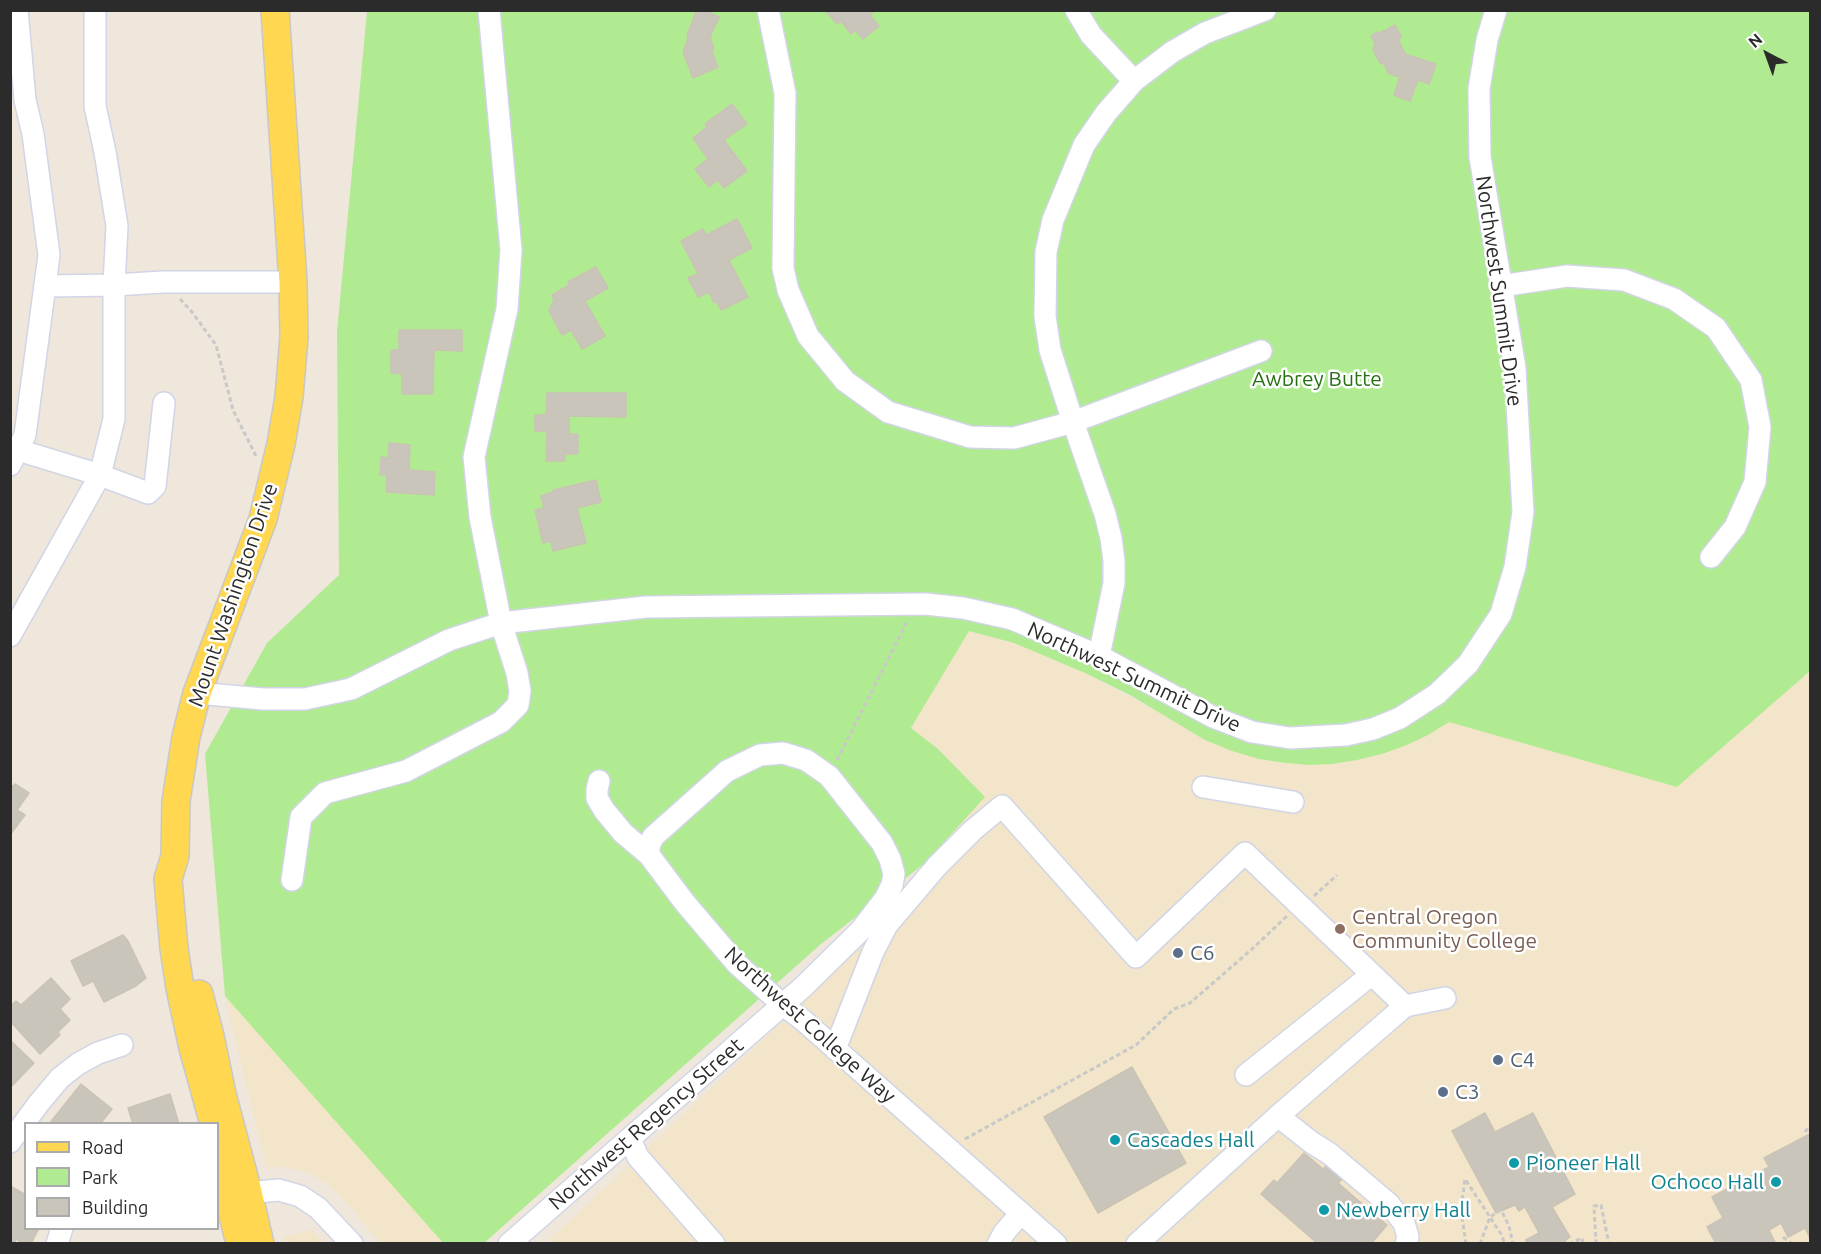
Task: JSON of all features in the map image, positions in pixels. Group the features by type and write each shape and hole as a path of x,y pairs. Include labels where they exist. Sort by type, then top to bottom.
{"main road":[{"name":"Mount Washington Drive","path":"213,1122 193,1048 180,988 168,879 176,856 176,801 186,737 197,693 262,519 281,444 289,397 294,337 293,282 275,10"},
{"name":"Mount Washington Drive","path":"176,856 184,879 186,910 199,993 222,1094 231,1194 260,1244"},
{"name":"Mount Washington Drive","path":"219,1140 240,1244"}],"street":[{"path":"17,10 25,100 33,134 50,255 25,435 14,457 100,475 148,493 155,486 164,403"},
{"path":"10,636 100,475 114,419 114,285 117,226 95,106 95,10"},
{"path":"291,880 301,817 325,793 406,771 501,722 518,705 520,691 517,673 501,623 480,517 474,458 507,309 511,250 489,10"},
{"path":"768,10 785,93 783,268 788,290 808,336 845,381 888,412 970,437 1014,438 1073,422 1261,351"},
{"path":"1076,10 1091,34 1134,81"},
{"path":"1099,656 1114,583 1114,561 1105,514 1073,422 1048,339 1045,316 1046,252 1053,220 1083,145 1106,113 1134,81 1172,52 1205,33 1265,10"},
{"name":"Northwest Summit Drive","path":"197,693 263,699 305,699 351,689 449,640 501,623 646,607 916,604 963,608 1012,619 1099,656 1213,717 1252,732 1290,738 1346,735 1374,729 1400,718 1437,694 1468,664 1501,614 1515,567 1523,512 1515,368 1480,157 1479,89 1487,40 1496,10"},
{"path":"1501,286 1567,276 1624,280 1674,299 1716,328 1751,380 1760,427 1755,482 1735,527 1711,557"},
{"path":"46,286 164,282 293,282"},
{"name":"Northwest Regency Street","path":"509,1244 783,1005 861,930 885,899 892,885 894,874 882,843 829,776 806,760 783,753 760,755 727,771 653,837 649,846 649,855"},
{"name":"Northwest College Way","path":"599,781 597,798 604,810 623,833 649,855 685,903 737,964 1056,1244"},
{"path":"1203,787 1293,802"},
{"path":"835,1049 873,952 887,925 937,866 973,830 1002,806 1136,957 1245,853 1405,1006"},
{"path":"1246,1075 1371,975"},
{"path":"1137,1244 1278,1116 1405,1006 1445,998"},
{"path":"25,1122 60,1078 78,1064 98,1053 122,1045"},
{"path":"1278,1116 1330,1154 1389,1204 1404,1223 1408,1237 1406,1244"},
{"path":"24,1123 10,1142 24,1151"},
{"path":"630,1139 638,1157 714,1244"},
{"path":"231,1194 279,1190 300,1196 318,1208 352,1244"},
{"path":"998,1244 1021,1213"}],"path":[{"path":"164,282 192,312 216,345 233,410 257,458"},
{"path":"829,776 916,604"},
{"path":"952,1152 964,1140 1136,1046 1174,1009 1190,1003 1291,912 1309,901 1337,875"},
{"path":"1805,1132 1810,1126"},
{"path":"1467,1244 1461,1209 1465,1179 1501,1234 1505,1244"},
{"path":"1596,1244 1594,1206 1601,1205 1609,1244"},
{"path":"1480,1244 1490,1217 1501,1210 1509,1226 1513,1244"},
{"path":"1783,1237 1792,1244"},
{"path":"1569,1244 1582,1238 1583,1244"}],"shaded area":[{"name":"Central Oregon Community College","path":"969,631 1014,643 1085,673 1232,751 1259,759 1285,763 1332,764 1357,760 1407,745 1449,721 1677,787 1810,671 1810,1243 545,1244 812,994 985,797 938,749 911,728"},
{"path":"225,996 444,1243 380,1243 343,1198 327,1184 313,1175 298,1170 266,1167"},
{"path":"310,1230 325,1243 285,1243 284,1237"}],"green space":[{"name":"Awbrey Butte","path":"367,11 1810,11 1810,671 1677,787 1449,722 1407,745 1357,760 1310,765 1259,759 1205,740 1130,695 1085,673 1014,643 969,631 911,728 938,749 985,797 925,863 821,944 484,1243 444,1244 225,996 205,754 267,643 339,575 337,332"}],"building":[{"path":"697,10 704,10 719,17 710,37 714,48 712,53 718,67 693,78 683,52"},
{"path":"825,10 875,10 870,15 879,26 863,39 855,30 851,34 841,21 837,24"},
{"path":"1395,25 1401,36 1399,41 1405,54 1436,64 1429,84 1418,80 1410,101 1394,95 1400,77 1389,74 1373,50 1375,44 1371,36"},
{"path":"732,104 747,124 724,140 747,171 724,188 718,180 709,187 695,169 708,159 693,138 707,127 705,124"},
{"path":"737,219 752,248 729,260 748,297 721,310 716,301 714,303 709,292 698,297 688,278 698,274 681,241 703,229 706,235"},
{"path":"596,267 608,288 585,301 605,336 582,349 571,330 562,335 549,311 554,299 552,295 569,285 568,282"},
{"path":"399,330 462,330 462,351 434,350 433,394 402,394 402,374 391,373 391,350 399,350"},
{"path":"547,393 626,393 626,417 569,416 569,434 578,434 578,454 565,454 565,461 546,461 547,431 535,431 535,415 546,415"},
{"path":"389,443 410,445 409,470 435,472 434,495 386,492 387,475 380,475 381,457 388,458"},
{"path":"596,480 601,502 577,508 586,543 553,551 551,541 543,543 535,510 544,508 541,496 553,490"},
{"path":"15,784 29,793 17,810 25,815 10,835 10,785"},
{"path":"123,935 146,978 136,986 104,1002 93,981 83,986 71,961"},
{"path":"51,978 70,999 60,1009 70,1020 58,1032 60,1035 40,1054 10,1021 10,1006 16,1001 21,1005"},
{"path":"10,1040 34,1063 10,1088"},
{"name":"Cascades Hall","path":"1132,1067 1186,1163 1098,1213 1044,1117"},
{"path":"81,1084 112,1109 102,1122 51,1122"},
{"path":"170,1094 178,1122 132,1122 128,1108"},
{"name":"Pioneer Hall","path":"1485,1113 1495,1132 1533,1113 1575,1194 1552,1207 1570,1237 1565,1241 1566,1244 1527,1244 1526,1240 1539,1233 1525,1207 1519,1211 1515,1205 1496,1213 1452,1131"},
{"name":"Ochoco Hall","path":"1810,1134 1810,1238 1805,1228 1788,1237 1781,1223 1769,1230 1776,1244 1716,1244 1707,1227 1723,1218 1712,1197 1769,1167 1764,1158"},
{"name":"Newberry Hall","path":"1304,1153 1323,1169 1330,1163 1346,1176 1338,1183 1387,1225 1371,1244 1318,1244 1261,1194 1274,1180 1277,1183"},
{"path":"10,1186 24,1194 24,1230 38,1230 31,1244 23,1244 16,1239 14,1244 10,1244"}],"place":[{"name":"Central Oregon Community College","path":"1340,929"},
{"name":"C6","path":"1178,953"},
{"name":"C4","path":"1498,1060"},
{"name":"C3","path":"1443,1092"},
{"name":"Cascades Hall","path":"1115,1140"},
{"name":"Pioneer Hall","path":"1514,1163"},
{"name":"Ochoco Hall","path":"1776,1182"},
{"name":"Newberry Hall","path":"1324,1210"}]}
